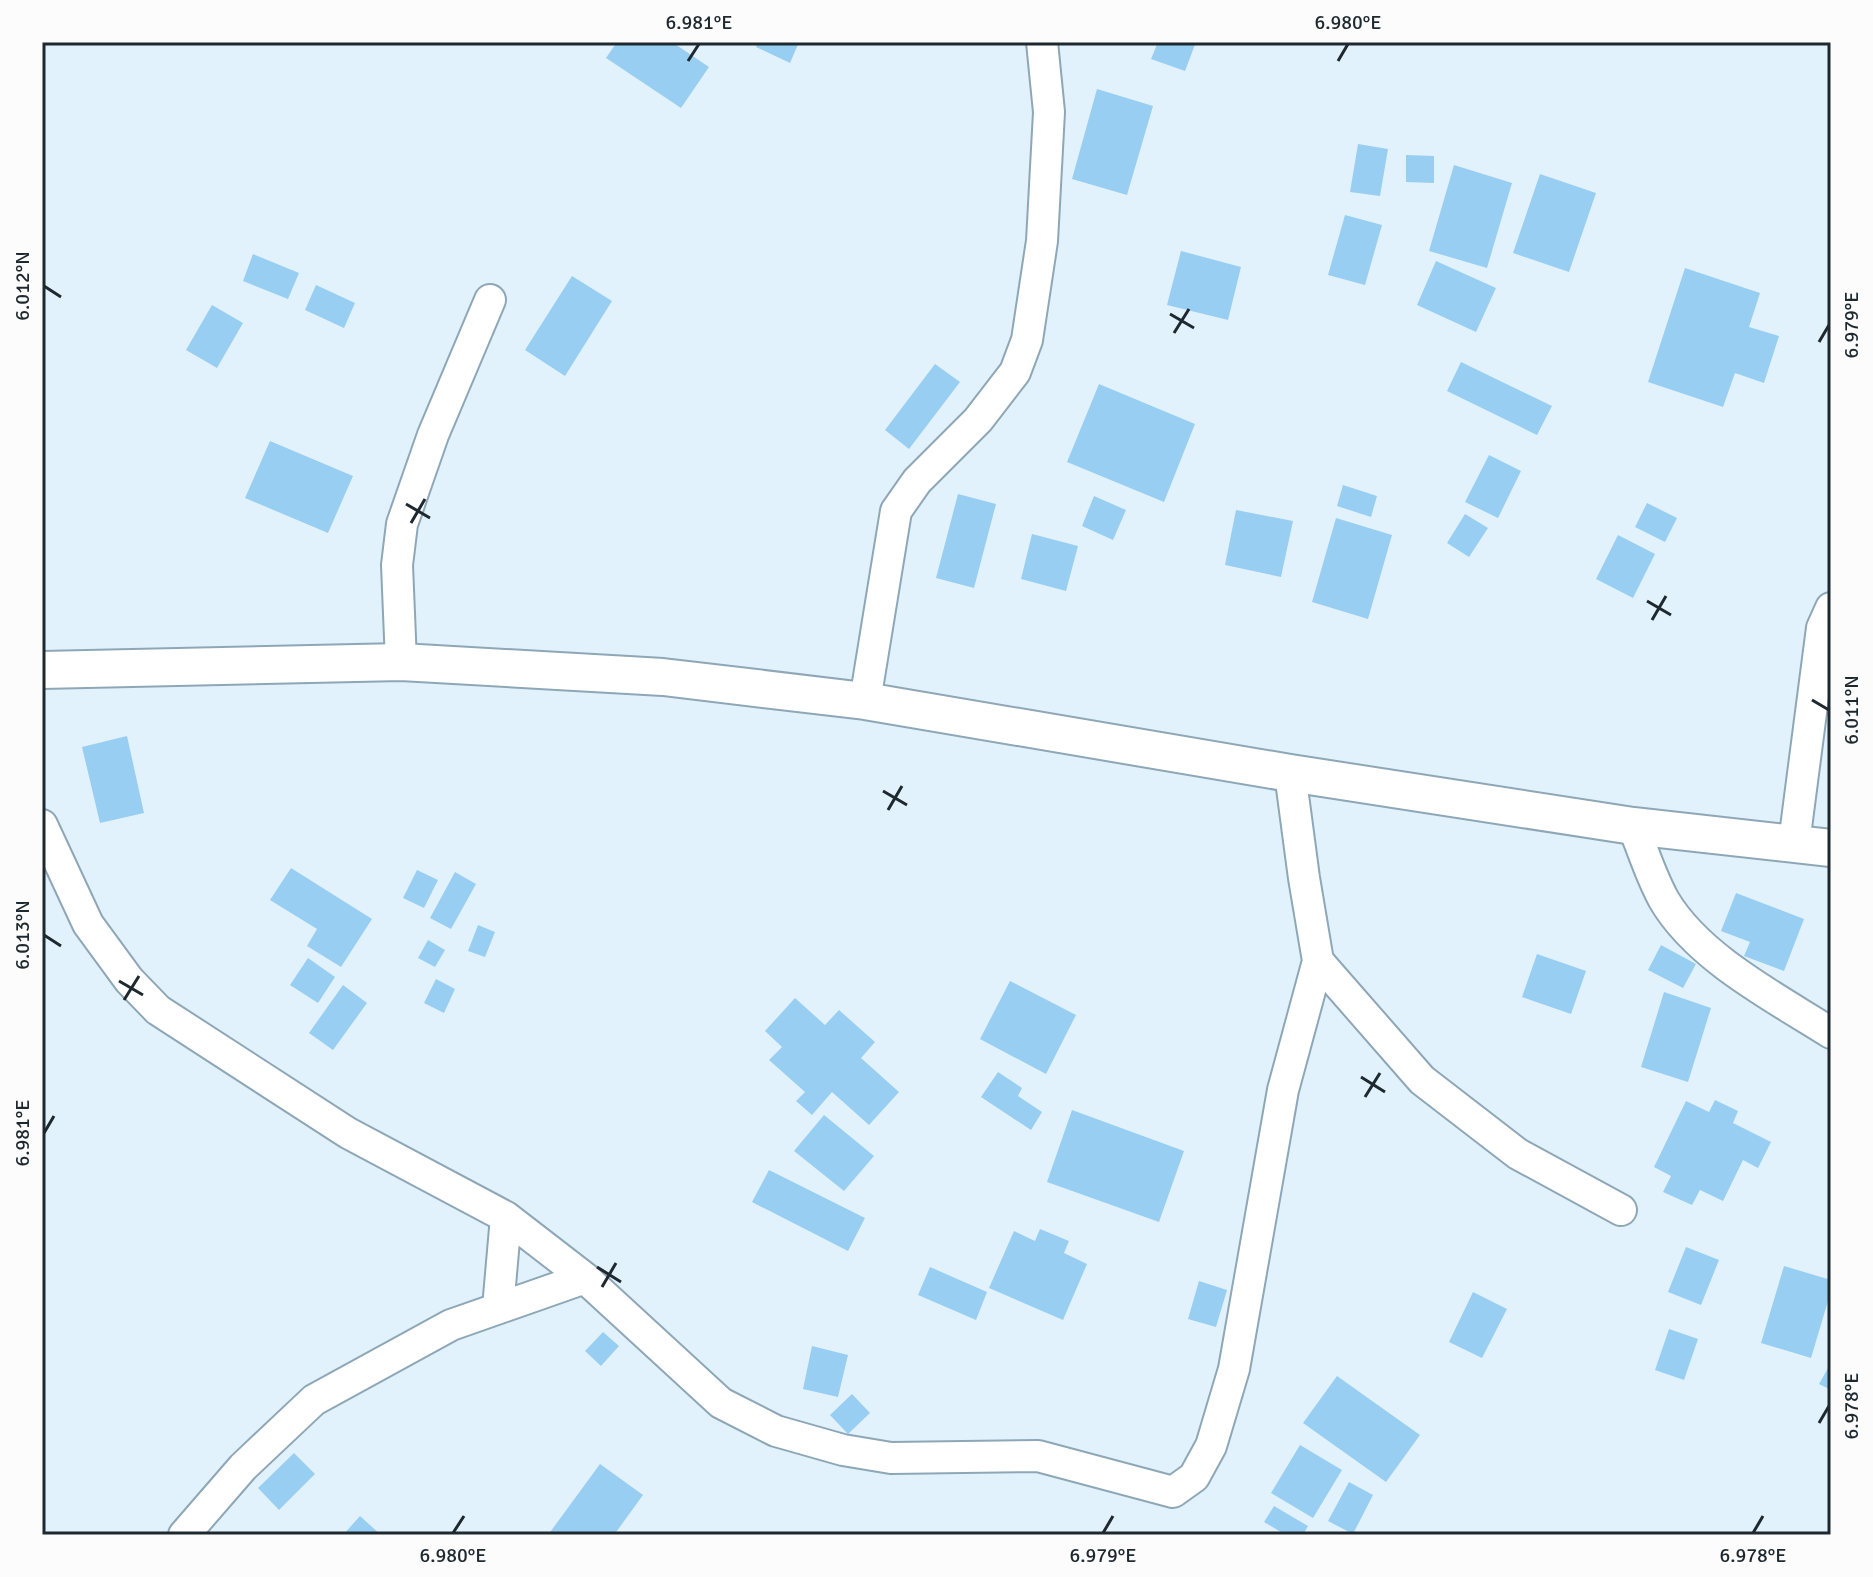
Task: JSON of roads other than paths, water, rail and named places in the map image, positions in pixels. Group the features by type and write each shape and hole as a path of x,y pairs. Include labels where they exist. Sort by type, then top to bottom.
{"street":[{"path":"865,701 896,511 917,481 978,420 1015,372 1027,340 1042,241 1049,112 1042,42"},
{"path":"401,662 397,565 402,524 433,435 490,300"},
{"path":"1794,843 1822,628 1831,608"},
{"path":"42,670 401,662 663,677 865,701 1290,773 1633,826 1831,848"},
{"path":"42,825 88,924 129,980 158,1010 348,1133 506,1217 585,1278 721,1403 776,1431 843,1450 891,1458 1038,1456 1173,1492 1194,1477 1211,1446 1234,1369 1283,1090 1318,961 1290,773"},
{"path":"1633,826 1665,901 1694,937 1732,969 1831,1033"},
{"path":"1318,961 1422,1080 1518,1154 1621,1210"},
{"path":"498,1308 506,1217"},
{"path":"184,1535 243,1467 314,1400 451,1325 585,1278"}]}
